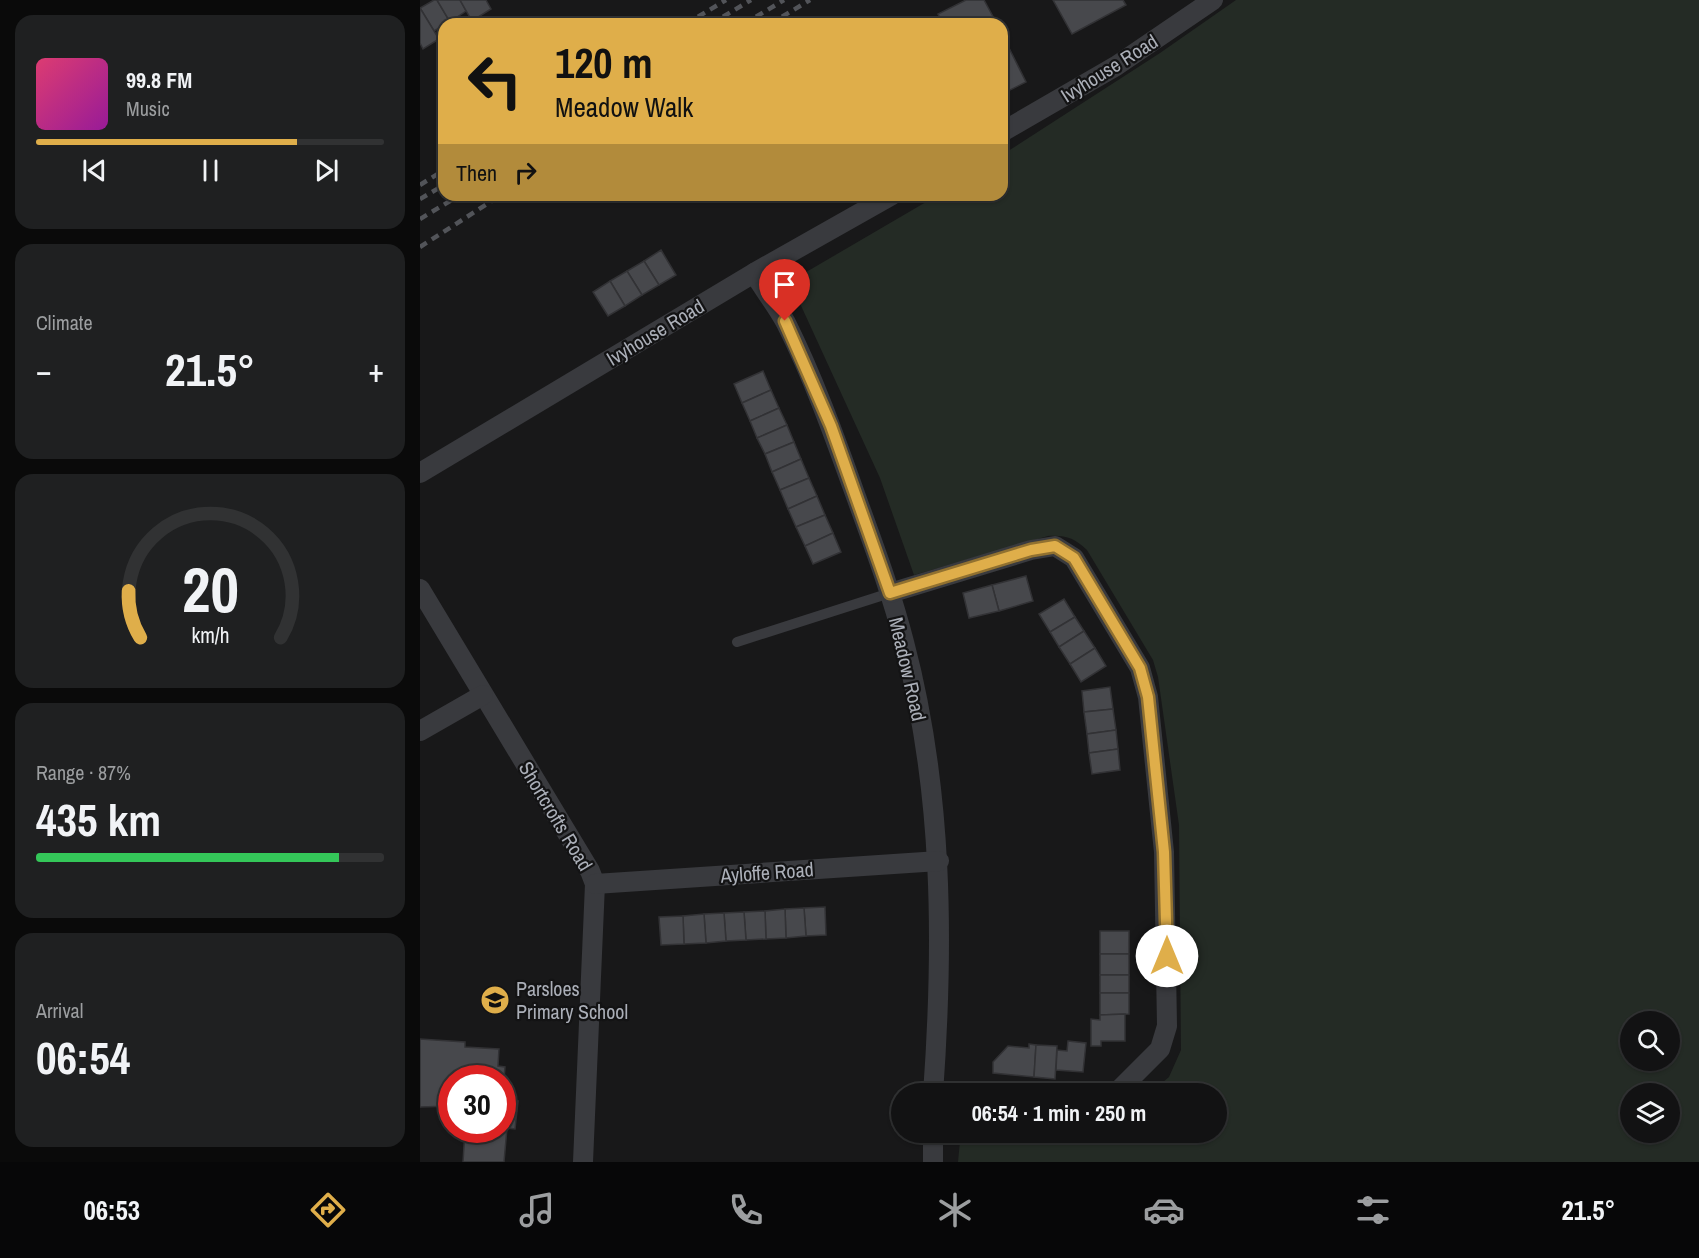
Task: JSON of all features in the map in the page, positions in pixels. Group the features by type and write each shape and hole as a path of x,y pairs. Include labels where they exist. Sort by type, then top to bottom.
{"street":[{"name":"Ivyhouse Road","path":"1008,129 1116,66 1213,0"},
{"name":"Ivyhouse Road","path":"420,472 754,273 880,201"},
{"name":"Meadow Road","path":"754,273 785,321 826,416 890,593 905,644 919,712 939,861 939,981 934,1083"},
{"path":"890,593 1031,550 1055,546 1074,558 1140,668 1148,697 1164,852 1167,1026 1160,1049 1126,1083"},
{"name":"Shortcrofts Road","path":"420,589 590,871 595,884 582,1162"},
{"path":"420,731 483,695"},
{"name":"Ayloffe Road","path":"595,884 939,861"},
{"path":"933,1143 933,1162"}],"lane":[{"path":"737,642 890,593"}],"shaded area":[{"path":"1236,0 1699,0 1699,1162 958,1162 960,1143 1227,1143 1227,1083 1162,1083 1169,1077 1181,1050 1179,825 1158,677 1153,660 1087,550 1069,538 1048,536 914,575 880,478 792,286 796,278 928,201 1008,201 1008,151 1160,53"}],"building":[{"path":"437,0 448,18 438,18 438,29 434,31 420,8"},
{"path":"437,0 460,0 466,11 456,18 448,18"},
{"path":"460,0 486,0 491,9 477,18 470,18"},
{"path":"966,0 984,0 994,18 940,18 938,14"},
{"path":"1053,0 1123,0 1126,5 1072,34"},
{"path":"420,8 438,40 423,49 420,43"},
{"path":"1008,46 1026,82 1008,91"},
{"path":"661,250 676,275 659,285 644,261"},
{"path":"644,261 659,285 642,295 627,271"},
{"path":"627,271 642,295 625,306 610,281"},
{"path":"610,281 625,306 608,316 593,292"},
{"path":"763,371 771,390 742,403 734,384"},
{"path":"771,390 779,408 750,421 742,403"},
{"path":"779,408 787,425 757,438 750,421"},
{"path":"787,425 794,442 765,454 757,438"},
{"path":"794,442 801,459 772,472 765,454"},
{"path":"801,459 809,478 780,490 772,472"},
{"path":"809,478 817,496 788,509 780,490"},
{"path":"817,496 825,515 796,527 788,509"},
{"path":"825,515 833,533 805,546 796,527"},
{"path":"833,533 841,552 813,564 805,546"},
{"path":"1026,576 1033,601 999,611 992,585"},
{"path":"992,585 999,611 969,618 963,593"},
{"path":"1064,599 1075,617 1050,632 1039,614"},
{"path":"1075,617 1084,631 1059,647 1050,632"},
{"path":"1084,631 1095,648 1070,664 1059,647"},
{"path":"1095,648 1106,666 1081,682 1070,664"},
{"path":"1110,687 1113,709 1084,712 1082,691"},
{"path":"1113,709 1116,730 1087,734 1084,712"},
{"path":"1116,730 1118,749 1089,753 1087,734"},
{"path":"1118,749 1120,770 1092,774 1089,753"},
{"path":"825,907 826,935 806,936 804,908"},
{"path":"804,908 806,936 786,938 785,909"},
{"path":"785,909 786,938 766,939 765,911"},
{"path":"765,911 766,939 746,940 744,912"},
{"path":"744,912 746,940 726,941 724,913"},
{"path":"724,913 726,941 706,943 704,914"},
{"path":"704,914 706,943 684,944 683,916"},
{"path":"683,916 684,944 661,945 659,917"},
{"path":"1100,931 1129,931 1129,954 1100,954"},
{"path":"1100,954 1129,954 1129,975 1100,975"},
{"path":"1100,975 1129,975 1129,993 1100,993"},
{"path":"1100,993 1129,993 1129,1014 1100,1015"},
{"path":"1125,1014 1125,1041 1101,1041 1101,1046 1091,1046 1091,1019 1100,1020 1100,1015"},
{"path":"420,1039 465,1042 465,1047 499,1049 498,1065 438,1065 438,1106 420,1107"},
{"path":"1068,1041 1086,1043 1083,1072 1056,1070 1057,1050 1067,1051"},
{"path":"1029,1044 1036,1045 1034,1077 993,1073 993,1062 1008,1046 1029,1048"},
{"path":"1036,1045 1057,1046 1055,1079 1034,1077"},
{"path":"464,1143 506,1143 504,1162 463,1162"}],"railway":[{"path":"696,18 726,0"},
{"path":"721,18 751,0"},
{"path":"754,18 784,0"},
{"path":"780,18 810,0"},
{"path":"420,185 438,174"},
{"path":"420,199 438,188"},
{"path":"420,219 450,201"},
{"path":"420,247 492,201"}],"place":[{"name":"Parsloes Primary School","path":"495,1000"}],"route":[{"path":"785,321 831,426 890,593 1031,550 1055,546 1074,558 1118,631 1140,668 1148,697 1164,852 1167,956"}]}
